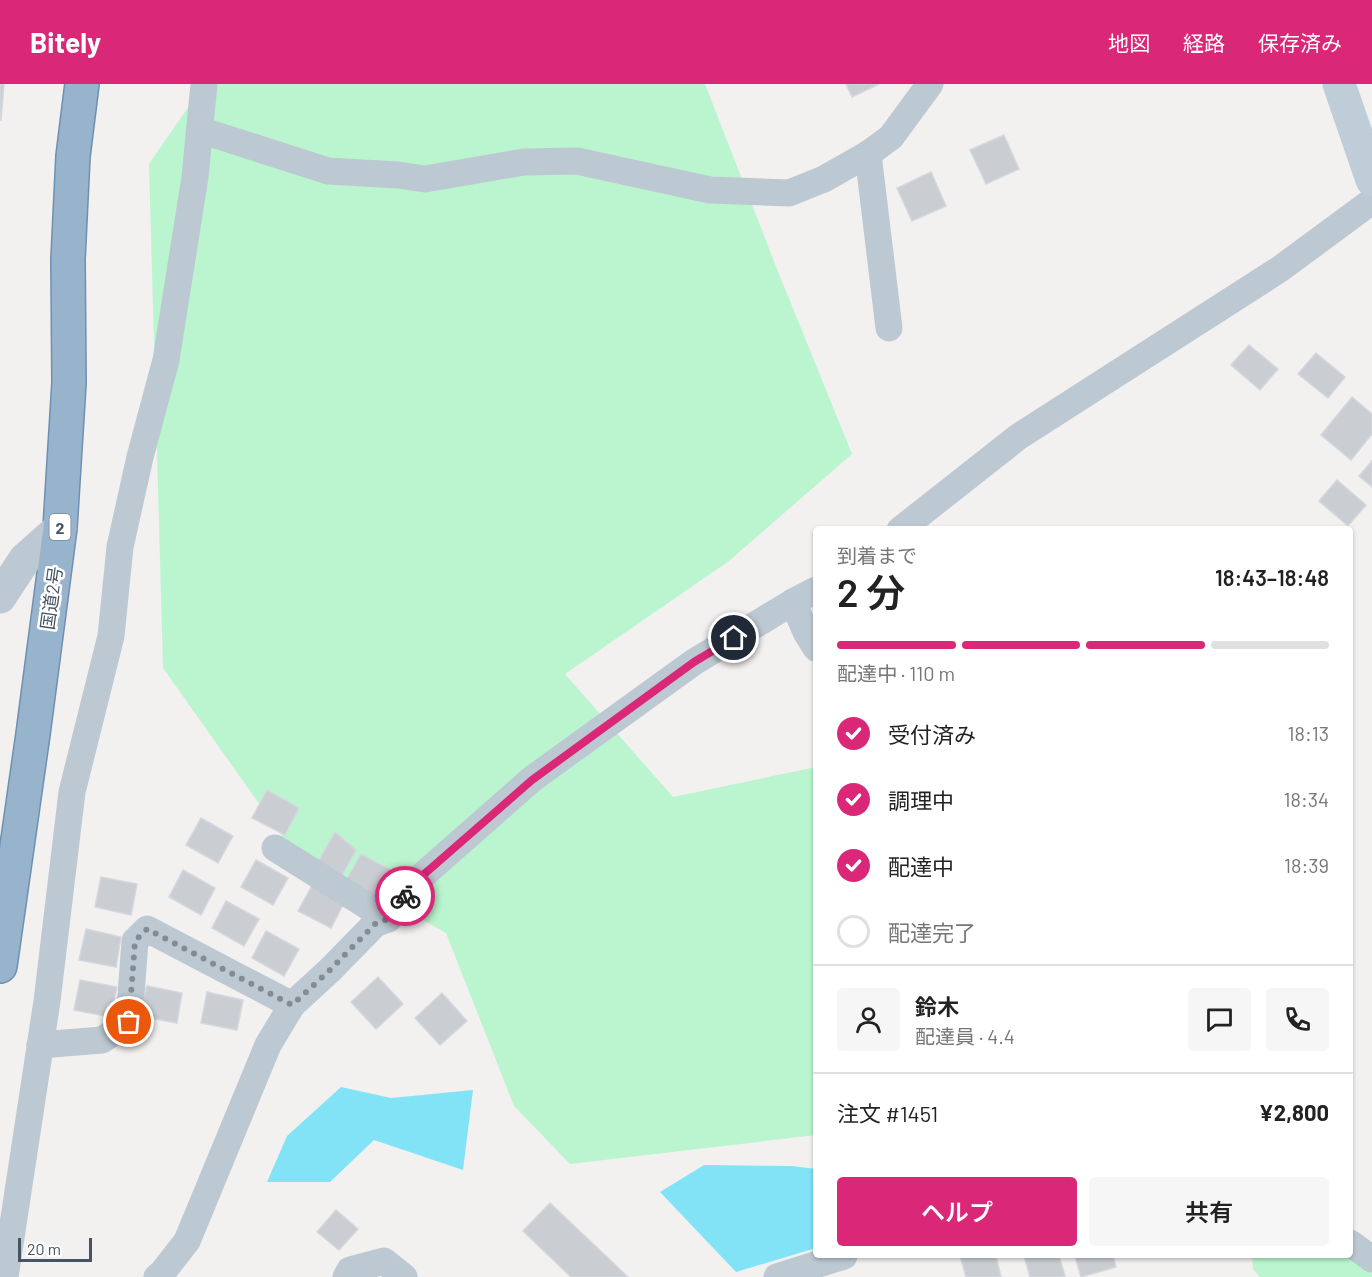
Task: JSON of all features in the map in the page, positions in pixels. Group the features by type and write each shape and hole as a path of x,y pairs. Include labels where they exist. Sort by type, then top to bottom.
{"highway":[{"name":"国道2号","path":"0,966 60,528 69,383 68,259 73,156 82,84"}],"main road":[{"path":"1339,84 1372,180"}],"street":[{"path":"5,1277 47,1001 72,792 111,636 120,547 137,468 166,360 193,187 204,84"},
{"path":"200,130 328,171 425,179 524,162 578,161 710,190 789,193 824,179 868,154 891,137 930,84"},
{"path":"868,154 888,328"},
{"path":"905,526 1018,438 1280,269 1372,201"},
{"path":"0,597 25,559 60,528"},
{"path":"157,1277 187,1241 268,1045 292,1005 375,924 388,919 414,883 532,780 694,662 805,596 806,632 813,643"},
{"path":"275,848 388,919"},
{"path":"40,1045 102,1040 129,1022 135,941 147,929 292,1005"},
{"path":"1353,1245 1372,1259"},
{"path":"777,1277 838,1258"},
{"path":"346,1277 350,1270 384,1261 404,1277"}],"green space":[{"path":"204,84 705,84 852,454 729,561 565,674 673,797 813,768 813,1135 570,1164 514,1106 446,933 287,843 163,668 149,164"},
{"path":"1353,1257 1372,1263 1372,1277 1260,1277 1253,1269 1252,1258"}],"water":[{"path":"341,1087 391,1098 473,1090 463,1170 374,1140 330,1182 267,1182 287,1136"},
{"path":"704,1165 792,1166 813,1169 813,1249 736,1272 660,1192"}],"building":[{"path":"0,84 4,84 1,120 0,120"},
{"path":"846,84 879,84 852,97"},
{"path":"1004,135 1019,169 986,184 970,150"},
{"path":"931,172 946,206 912,221 897,188"},
{"path":"1249,345 1278,369 1260,390 1231,365"},
{"path":"1316,353 1345,377 1328,398 1298,374"},
{"path":"1352,397 1372,414 1372,434 1351,460 1321,435"},
{"path":"1372,461 1372,487 1359,476"},
{"path":"1337,480 1366,505 1348,526 1319,501"},
{"path":"267,790 299,808 285,835 252,818"},
{"path":"201,818 233,836 218,863 186,845"},
{"path":"335,832 356,850 341,877 317,864"},
{"path":"361,854 393,871 379,898 346,881"},
{"path":"256,860 288,878 273,905 241,887"},
{"path":"183,870 215,888 201,915 169,897"},
{"path":"101,877 137,884 131,915 95,907"},
{"path":"313,884 345,901 331,928 298,911"},
{"path":"226,901 259,919 244,946 212,928"},
{"path":"86,929 121,937 116,967 79,960"},
{"path":"266,931 299,949 284,976 252,958"},
{"path":"378,977 403,1004 376,1029 351,1002"},
{"path":"80,980 117,987 110,1017 74,1010"},
{"path":"147,986 182,993 177,1023 140,1016"},
{"path":"207,992 243,1000 237,1030 201,1023"},
{"path":"442,993 467,1021 440,1045 415,1018"},
{"path":"550,1203 628,1277 571,1277 523,1231"},
{"path":"336,1210 358,1229 339,1250 317,1232"},
{"path":"961,1258 996,1258 1001,1277 966,1277"},
{"path":"1025,1258 1060,1258 1065,1276 1030,1277"},
{"path":"1076,1258 1114,1258 1116,1267 1081,1277"}],"way so far":[{"path":"129,1022 135,941 147,929 292,1005 375,924 388,919 405,896"}],"route":[{"path":"405,896 414,883 532,780 694,662 734,638"}]}
